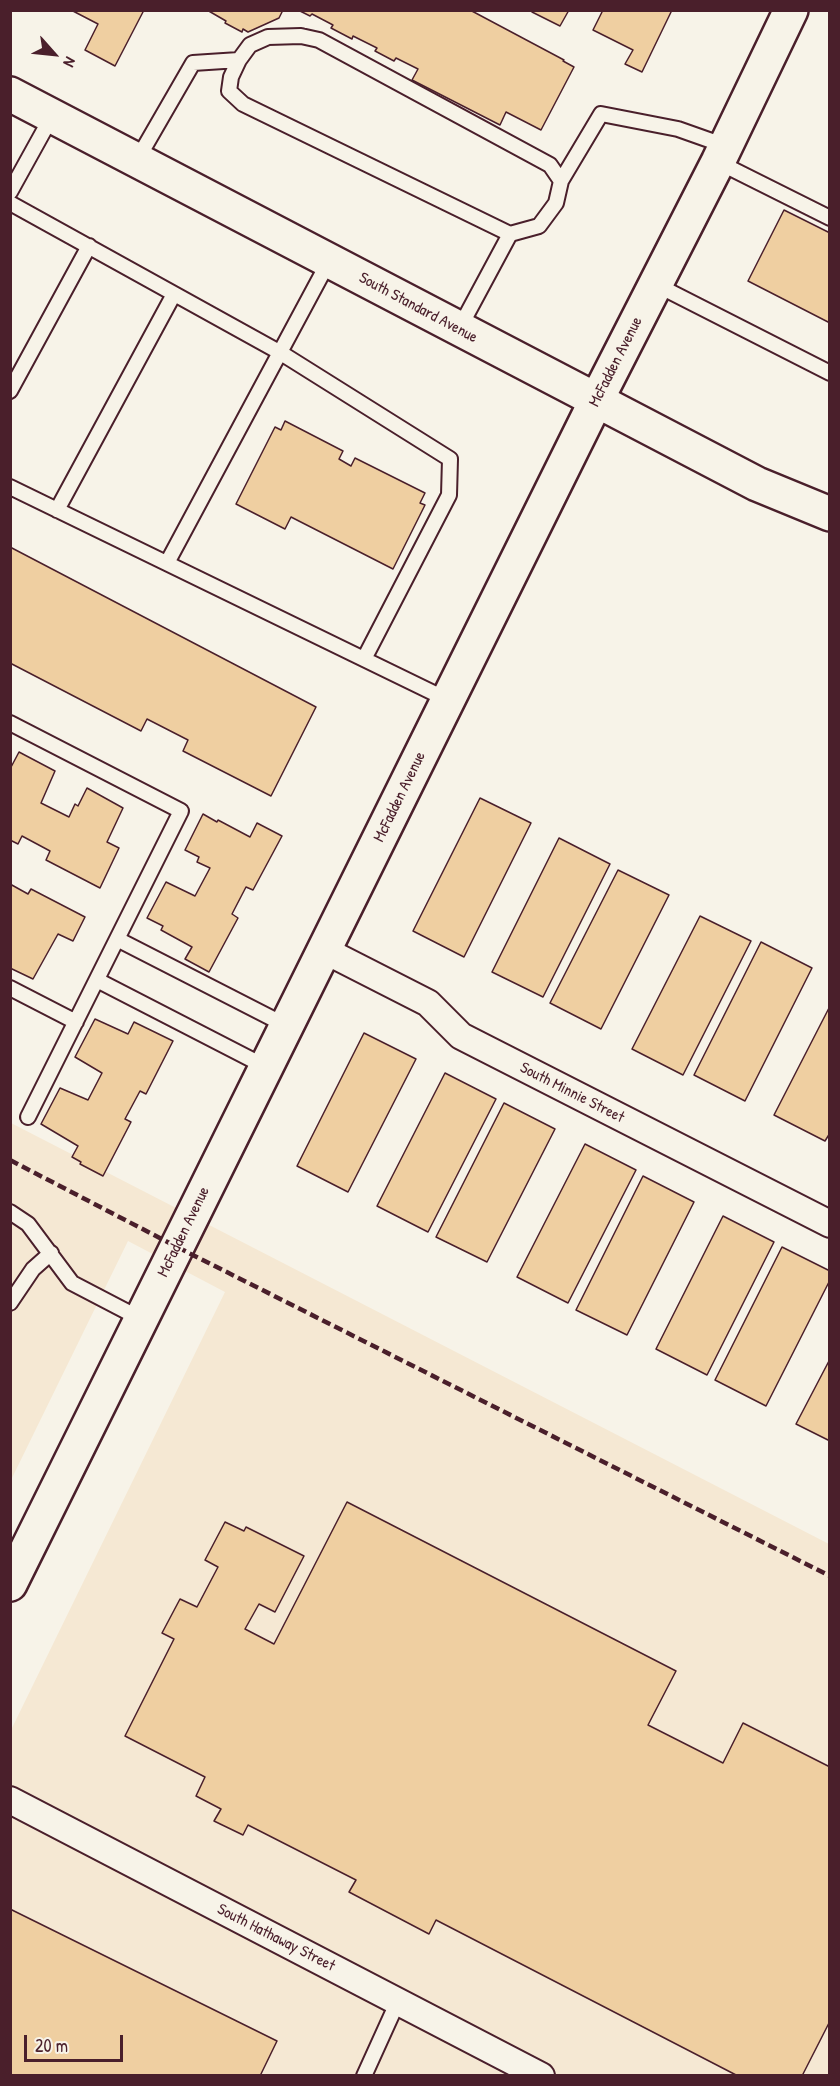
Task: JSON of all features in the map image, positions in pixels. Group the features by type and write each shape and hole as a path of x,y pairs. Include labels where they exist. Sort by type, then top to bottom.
{"street":[{"name":"McFadden Avenue","path":"10,1584 596,401 722,154 791,10"},
{"name":"South Standard Avenue","path":"10,94 757,484 830,514"},
{"name":"South Minnie Street","path":"324,950 428,1003 460,1036 830,1224"},
{"name":"South Hathaway Street","path":"10,1800 541,2076"}],"lane":[{"path":"561,181 550,165 319,40 301,36 268,37 250,45 239,60 231,77 229,91 243,104 510,234 540,226 556,203 561,181 601,114 678,129 830,218"},
{"path":"137,160 194,63 239,60"},
{"path":"10,192 52,116"},
{"path":"10,203 281,353 450,459 449,495 364,659"},
{"path":"459,329 510,234"},
{"path":"10,391 89,246"},
{"path":"167,563 329,261"},
{"path":"655,284 830,373"},
{"path":"57,510 174,294"},
{"path":"10,487 448,700"},
{"path":"10,723 181,812 28,1117"},
{"path":"117,939 287,1026"},
{"path":"96,980 266,1067"},
{"path":"10,988 76,1022"},
{"path":"10,1212 28,1224 72,1283 141,1319"},
{"path":"10,1303 33,1269 51,1253"},
{"path":"364,2076 398,2001"}],"shaded area":[{"path":"11,1123 829,1544 829,2075 11,2075 11,1730 225,1292 128,1241 11,1480"}],"building":[{"path":"71,10 144,10 115,66 85,50 98,24"},
{"path":"207,10 283,10 279,18 248,32 243,29 242,32"},
{"path":"298,10 470,10 574,67 541,130 506,112 500,125 412,80 418,69 396,58 394,61 375,51 377,48 353,36 352,39 331,28 333,25 312,14 310,16"},
{"path":"533,10 569,10 560,26 532,12"},
{"path":"603,10 672,10 642,72 625,64 633,50 593,30"},
{"path":"784,210 830,233 830,323 748,281"},
{"path":"285,421 343,451 339,459 351,466 355,458 425,493 420,503 425,505 393,569 291,517 285,529 236,504 275,427 281,430"},
{"path":"10,547 316,707 271,796 183,751 188,740 147,719 141,731 10,663"},
{"path":"19,752 55,771 41,803 69,817 75,804 78,806 87,788 123,808 107,842 119,848 100,888 46,860 50,851 22,836 18,844 10,840 10,769"},
{"path":"480,798 531,823 464,957 413,931"},
{"path":"203,814 250,837 257,823 282,836 253,890 246,887 232,914 238,918 209,972 185,959 192,947 161,930 163,926 147,918 166,882 195,896 210,868 197,862 199,857 185,850"},
{"path":"559,838 610,864 543,997 492,972"},
{"path":"618,870 669,895 601,1029 550,1003"},
{"path":"10,884 28,894 31,889 85,917 73,941 58,934 33,979 10,968"},
{"path":"700,916 751,941 683,1075 632,1049"},
{"path":"761,942 812,968 745,1101 694,1075"},
{"path":"830,1006 830,1133 825,1141 774,1115"},
{"path":"95,1019 128,1034 134,1022 173,1041 146,1094 140,1091 125,1119 131,1122 103,1176 72,1157 78,1146 41,1124 60,1088 88,1100 102,1073 75,1057"},
{"path":"364,1033 416,1059 348,1192 297,1166"},
{"path":"445,1073 496,1099 428,1232 377,1206"},
{"path":"504,1103 555,1129 487,1262 436,1237"},
{"path":"585,1144 636,1170 568,1303 517,1277"},
{"path":"643,1176 694,1202 627,1335 576,1310"},
{"path":"723,1216 774,1242 707,1375 656,1349"},
{"path":"782,1247 830,1271 830,1280 766,1406 715,1380"},
{"path":"830,1359 830,1441 796,1424"},
{"path":"347,1502 676,1671 648,1725 723,1763 743,1723 830,1767 830,2021 802,2076 738,2076 436,1920 429,1934 349,1892 356,1880 248,1825 243,1835 214,1821 221,1809 196,1796 205,1777 125,1736 174,1639 162,1633 180,1599 197,1607 218,1567 205,1560 225,1522 244,1531 246,1527 304,1556 275,1612 259,1604 245,1629 274,1644"},
{"path":"10,1909 277,2041 260,2076 10,2076"}],"railway":[{"path":"10,1160 177,1247 830,1576"}]}
